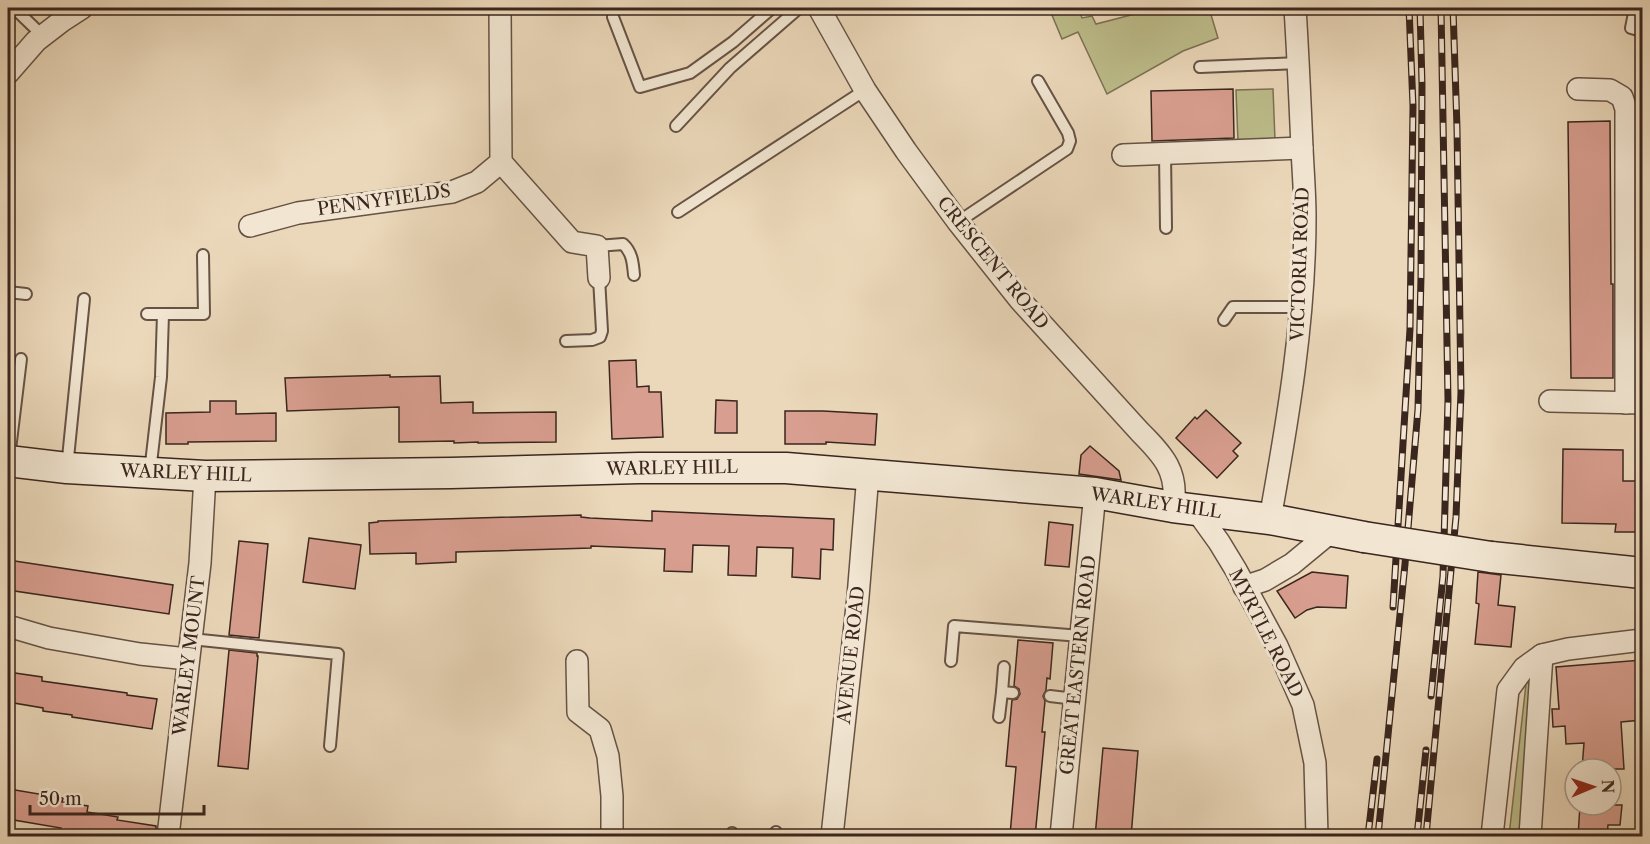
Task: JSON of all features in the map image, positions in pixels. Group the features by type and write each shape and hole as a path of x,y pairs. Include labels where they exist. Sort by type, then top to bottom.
{"main road":[{"name":"WARLEY HILL","path":"8,461 67,468 205,476 714,467 786,468 1095,493 1270,519 1364,537 1491,557 1642,573"}],"street":[{"path":"8,73 36,41 82,8"},
{"path":"500,8 501,162 572,242 597,246 599,278"},
{"name":"CRESCENT ROAD","path":"819,8 865,90 906,151 958,222 1020,300 1159,451 1171,470 1175,494 1184,508"},
{"name":"VICTORIA ROAD","path":"1270,519 1297,351 1305,216 1295,8"},
{"path":"1550,401 1634,403 1626,109 1622,97 1610,90 1578,89"},
{"path":"1123,155 1302,148"},
{"name":"PENNYFIELDS","path":"250,226 298,213 452,192 477,182 501,162"},
{"name":"AVENUE ROAD","path":"832,837 858,597 868,474"},
{"name":"WARLEY MOUNT","path":"168,837 200,563 205,476"},
{"name":"GREAT EASTERN ROAD","path":"1061,837 1095,493"},
{"name":"MYRTLE ROAD","path":"1184,508 1219,542 1277,646 1303,705 1315,763 1317,837"},
{"path":"1244,587 1265,580 1292,564 1332,531"},
{"path":"8,626 50,638 140,654 189,649"},
{"path":"1492,837 1508,690 1524,668 1542,655 1569,649 1642,640"},
{"path":"1530,837 1542,655"},
{"path":"577,661 578,712 600,729 608,756 612,796 612,837"}],"lane":[{"path":"14,8 43,36"},
{"path":"613,16 640,87 690,73 733,42 772,8"},
{"path":"676,126 730,68 799,8"},
{"path":"1635,8 1631,28 1642,31"},
{"path":"1200,68 1299,63"},
{"path":"958,222 1067,149 1070,141 1068,134 1038,81"},
{"path":"678,212 865,90"},
{"path":"1165,154 1166,228"},
{"path":"597,246 623,244 628,248 632,258 634,275"},
{"path":"147,314 204,314 203,255"},
{"path":"566,341 592,340 600,337 602,331 599,278"},
{"path":"8,292 26,294"},
{"path":"67,468 84,298"},
{"path":"1224,320 1233,307 1300,307"},
{"path":"150,473 161,377 163,314"},
{"path":"8,461 21,359"},
{"path":"951,661 954,626 1081,636"},
{"path":"189,649 338,654 330,746"},
{"path":"999,717 1007,692 1004,667"},
{"path":"1050,696 1075,699"}],"green space":[{"path":"1049,8 1078,8 1082,18 1092,16 1096,24 1158,8 1209,8 1218,38 1183,51 1107,94 1078,32 1062,39"},
{"path":"1273,89 1275,140 1238,142 1236,90"},
{"path":"1531,680 1520,836 1509,836 1526,684"}],"building":[{"path":"1233,89 1234,138 1152,141 1151,91"},
{"path":"1610,121 1613,378 1571,378 1568,122"},
{"path":"1639,284 1642,284 1642,377 1639,378"},
{"path":"636,360 637,387 649,386 649,392 661,392 663,437 612,439 609,361"},
{"path":"390,375 390,377 440,376 441,403 473,402 473,413 556,412 556,442 399,442 399,407 287,411 285,378"},
{"path":"716,400 737,401 737,433 715,433"},
{"path":"210,401 236,401 236,414 276,413 276,441 166,444 166,413 210,412"},
{"path":"1206,410 1241,443 1233,451 1238,456 1217,478 1176,438 1195,417 1197,419"},
{"path":"785,411 877,414 875,445 826,442 826,444 785,444"},
{"path":"1090,446 1119,471 1121,480 1079,474 1081,455"},
{"path":"1563,449 1623,450 1623,481 1642,481 1642,532 1615,532 1616,524 1562,523"},
{"path":"652,511 834,519 833,550 821,549 820,579 792,577 793,548 757,547 756,576 728,575 729,546 693,545 692,572 664,571 665,549 591,546 591,548 456,552 456,562 416,564 416,553 370,554 369,523 378,521 581,515 581,517 590,518 652,521"},
{"path":"1049,522 1073,525 1069,567 1045,565"},
{"path":"309,538 361,545 355,589 303,582"},
{"path":"239,541 268,544 259,638 229,635"},
{"path":"8,560 173,585 169,614 8,590"},
{"path":"1312,572 1348,576 1346,608 1317,607 1295,618 1277,591"},
{"path":"1478,572 1501,575 1498,605 1515,607 1511,647 1475,644 1479,604 1476,603"},
{"path":"1018,640 1053,643 1050,679 1047,678 1043,696 1045,701 1042,732 1045,732 1035,837 1010,835 1016,767 1006,766 1012,700 1017,699 1020,694 1019,689 1014,686"},
{"path":"229,650 257,653 258,656 248,769 218,766"},
{"path":"1642,660 1642,720 1621,722 1624,769 1623,757 1583,757 1584,743 1566,744 1565,726 1553,727 1552,709 1559,709 1556,667"},
{"path":"8,672 42,677 42,681 157,699 152,729 72,717 72,715 43,711 43,708 8,702"},
{"path":"1103,748 1138,751 1131,837 1095,837"},
{"path":"9,789 63,798 62,802 88,806 87,812 118,817 117,820 156,826 156,837 94,837 60,831 61,828 8,819"},
{"path":"1579,817 1621,817 1620,825 1608,825 1607,837 1578,837"}],"railway":[{"path":"1393,607 1410,329 1413,106 1409,8"},
{"path":"1378,836 1418,409 1422,85 1420,8"},
{"path":"1431,696 1443,576 1448,400 1441,8"},
{"path":"1426,836 1456,517 1461,392 1453,8"},
{"path":"1417,836 1426,750"},
{"path":"1368,836 1377,759"}]}
